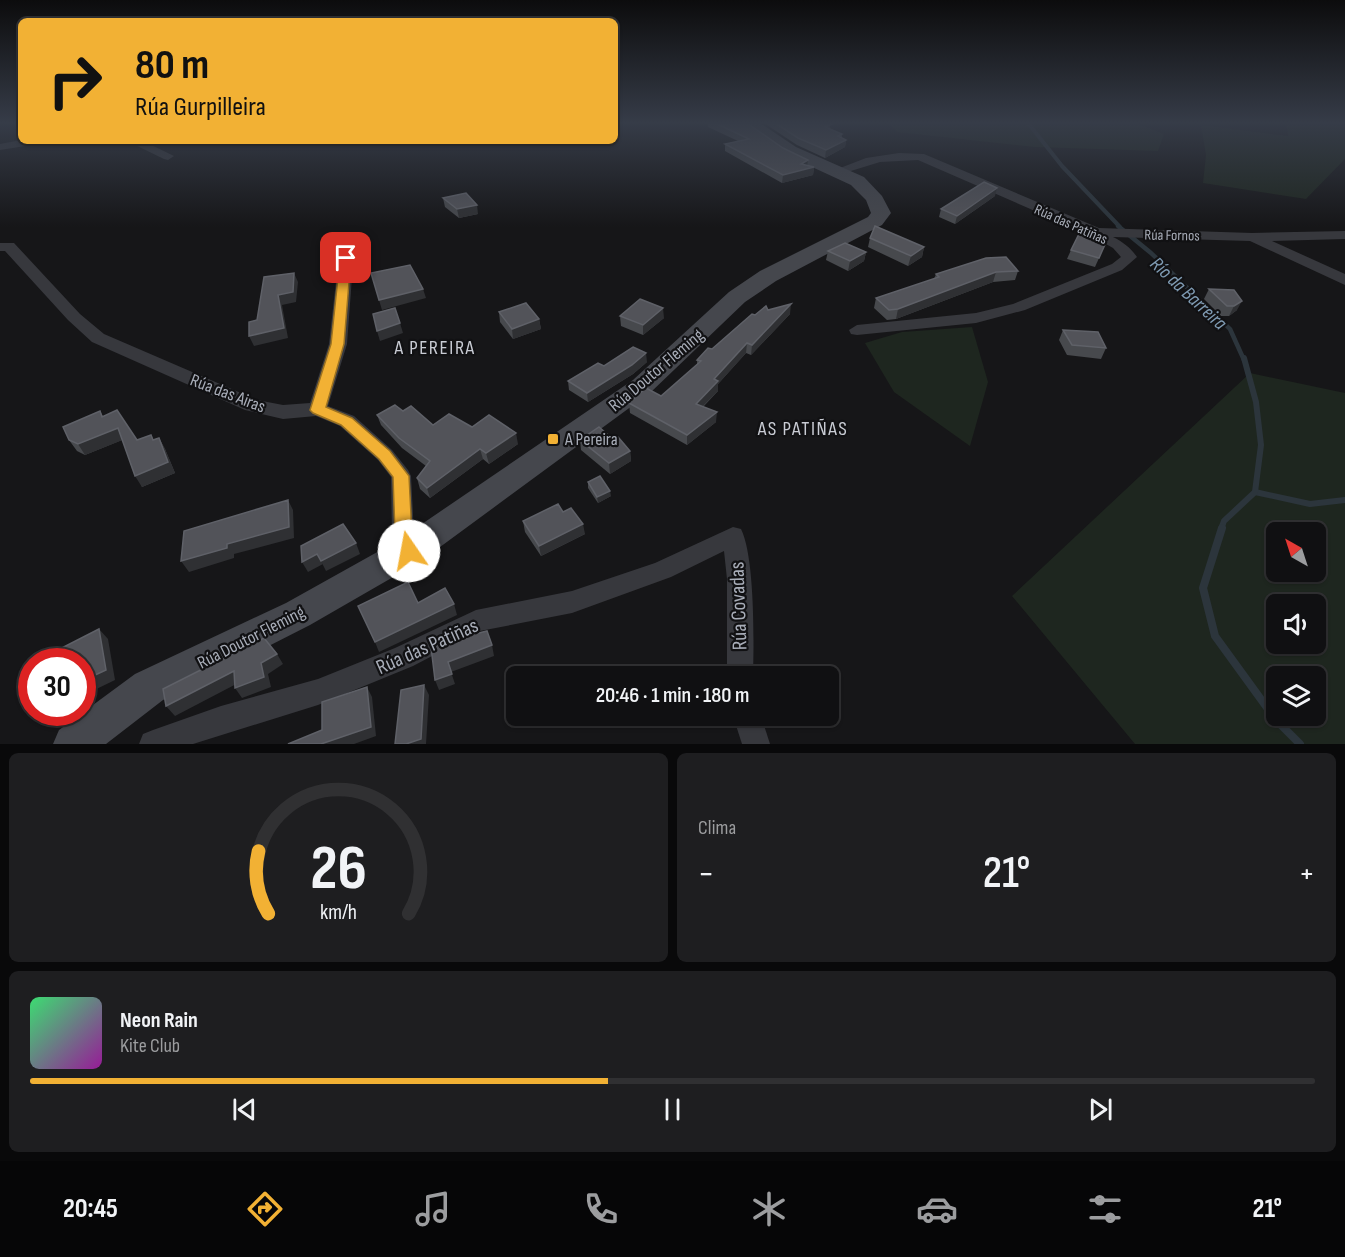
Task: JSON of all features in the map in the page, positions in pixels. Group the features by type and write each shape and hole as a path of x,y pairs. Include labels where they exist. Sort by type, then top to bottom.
{"main road":[{"name":"Rúa Doutor Fleming","path":"73,744 149,687 298,614 409,551 642,386 737,297 768,276 875,221 881,213 877,201 867,188 841,170 807,158"}],"street":[{"name":"Rúa das Patiñas","path":"841,170 881,158"},
{"name":"Rúa das Patiñas","path":"857,330 976,318 1019,308 1117,267 1130,257 1118,245 1093,231 922,158"},
{"name":"Rúa Fornos","path":"1093,231 1252,237 1345,235"},
{"path":"318,410 338,344 348,237"},
{"name":"Rúa Fornos","path":"1252,237 1345,280"},
{"name":"Rúa das Airas","path":"0,247 9,246 74,317 98,338 252,405 283,412 318,410 347,421 385,455 401,476 403,534 409,551"},
{"name":"Rúa das Patiñas","path":"153,744 221,720 318,692 404,657 476,621 572,602 663,570 733,536"},
{"name":"Rúa Covadas","path":"733,536 739,579 740,666"},
{"path":"750,726 756,744"}],"shaded area":[{"path":"1206,158 1345,158 1306,199 1203,183"},
{"path":"972,327 988,382 970,446 894,392 865,343 902,332"},
{"path":"1250,373 1345,393 1345,744 1135,744 1012,596"}],"building":[{"path":"751,158 803,158 808,160 801,164 814,167 783,175"},
{"path":"984,182 997,188 957,216 941,209"},
{"path":"466,193 477,205 457,209 443,198"},
{"path":"875,226 924,247 911,256 870,238"},
{"path":"1081,230 1107,240 1099,258 1071,250"},
{"path":"845,243 866,252 850,261 828,251"},
{"path":"1006,257 1018,271 996,272 898,309 889,310 876,298 939,277 936,274 986,258"},
{"path":"410,265 423,289 379,300 371,273"},
{"path":"294,273 293,292 278,295 284,328 249,336 249,322 257,320 264,277"},
{"path":"1209,289 1234,290 1242,301 1234,306 1227,306"},
{"path":"640,299 663,308 643,325 620,316"},
{"path":"526,303 539,319 512,329 499,312"},
{"path":"791,304 752,345 747,343 714,379 718,381 696,404 717,412 687,435 629,403 646,388 661,396 701,361 697,360 708,348 712,349 752,314 755,315 766,306 768,310"},
{"path":"395,308 400,323 377,331 373,314"},
{"path":"1063,330 1098,332 1106,348 1072,345"},
{"path":"633,347 646,353 632,365 587,393 568,381 598,363 604,366"},
{"path":"395,405 403,411 411,406 433,425 449,414 472,427 489,415 516,433 486,453 480,449 427,488 417,478 430,461 399,438 377,415"},
{"path":"117,410 137,440 151,435 153,440 159,438 168,462 135,476 118,428 78,444 69,440 63,427 100,411 102,417"},
{"path":"599,427 613,439 618,437 630,451 609,463 580,440"},
{"path":"600,476 610,491 597,497 588,482"},
{"path":"288,500 289,527 227,544 227,548 181,561 184,531"},
{"path":"558,504 563,512 571,508 583,524 539,546 523,521"},
{"path":"343,524 356,543 321,561 317,554 302,562 301,546"},
{"path":"408,582 418,603 445,588 454,604 375,642 358,606"},
{"path":"99,629 106,670 96,675 96,648 62,648"},
{"path":"467,629 467,636 487,631 492,645 448,662 452,674 435,680 431,647"},
{"path":"264,638 277,654 261,663 264,677 235,688 234,671 166,706 163,689"},
{"path":"424,685 421,739 406,744 395,744 401,690"},
{"path":"367,687 371,727 321,744 288,744 322,730 322,702"}],"waterway":[{"name":"Río da Barreira","path":"1055,158 1120,227"},
{"name":"Río da Barreira","path":"1118,226 1151,253 1230,329 1244,360"},
{"name":"Río da Barreira","path":"1244,358 1256,402 1261,445 1255,492"},
{"name":"Río da Barreira","path":"1221,529 1224,521 1255,492"},
{"path":"1255,492 1310,504 1345,500"},
{"name":"Río da Barreira","path":"1222,528 1203,588 1215,636 1276,720 1300,744"}],"place":[{"name":"A Pereira","path":"553,439"}],"district":[{"name":"A PEREIRA","path":"435,347"},
{"name":"AS PATIÑAS","path":"803,428"}],"route":[{"path":"346,258 338,344 318,410 347,421 385,455 401,476 403,534 409,551"}]}
